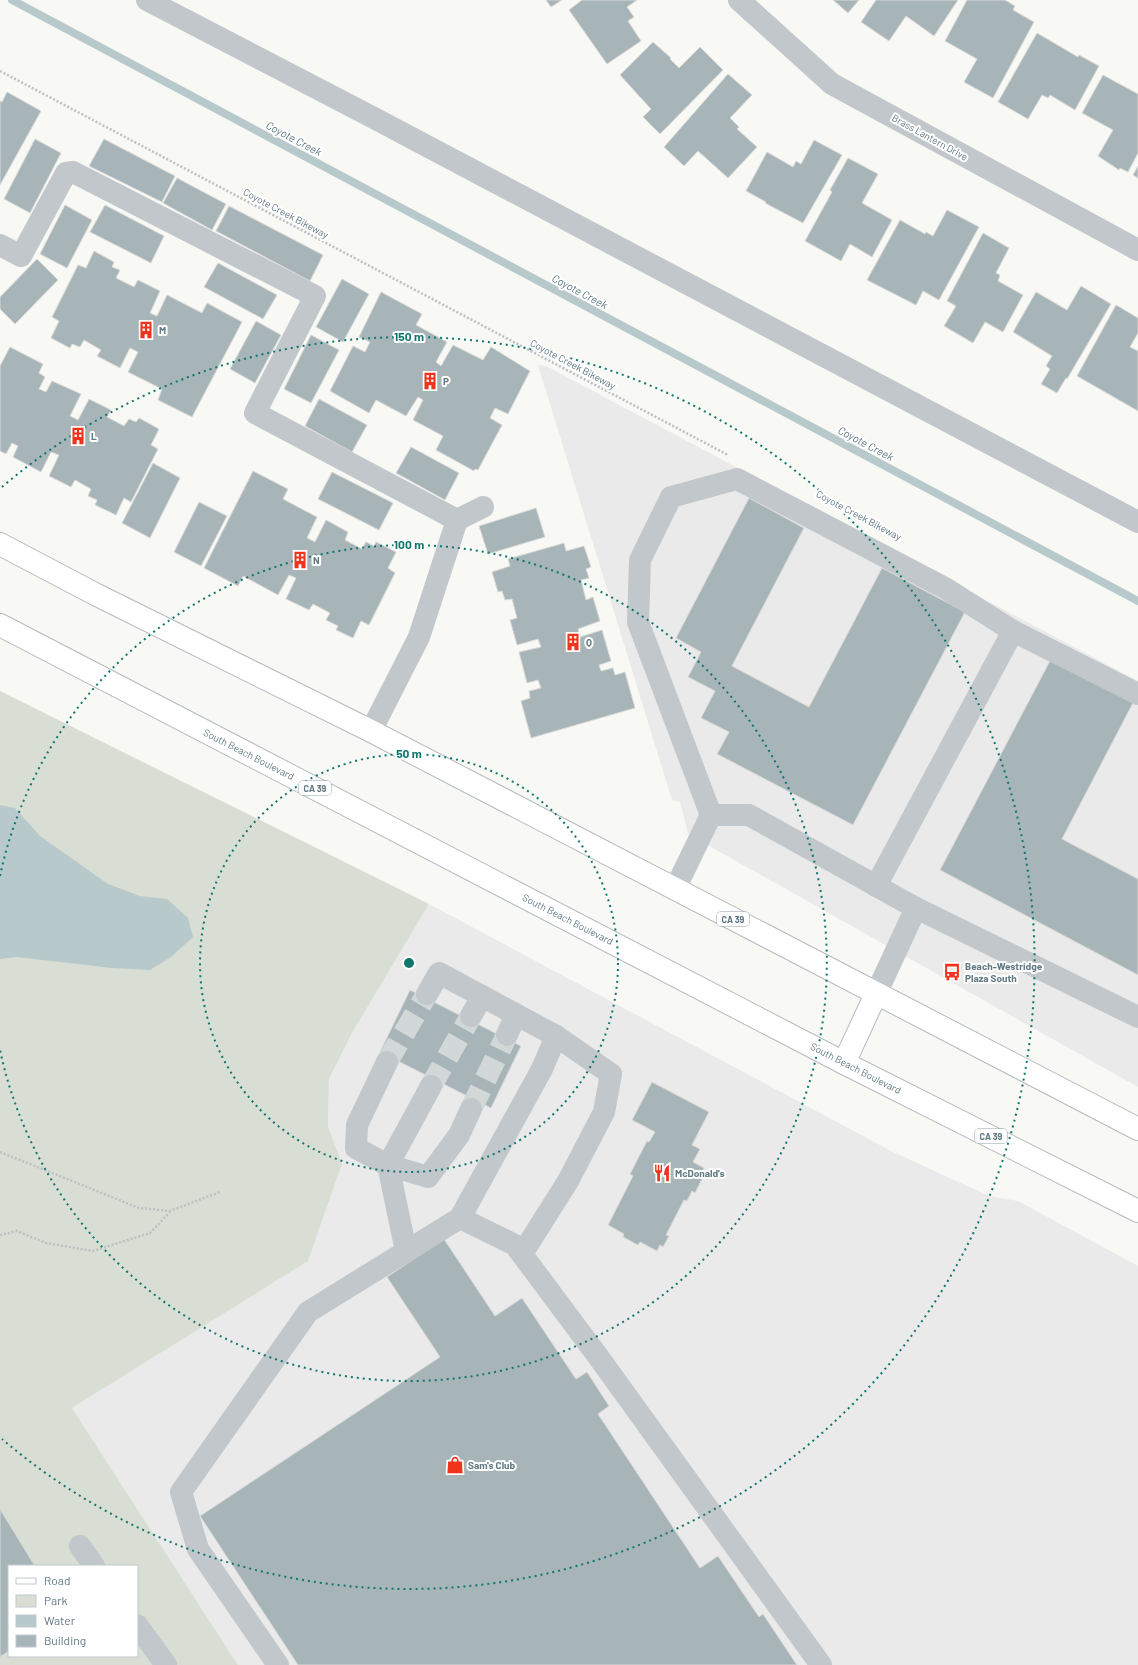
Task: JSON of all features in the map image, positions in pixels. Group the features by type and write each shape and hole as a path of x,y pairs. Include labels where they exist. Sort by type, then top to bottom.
{"main road":[{"name":"CA 39","path":"0,544 96,594 371,731 1138,1129"},
{"name":"South Beach Boulevard","path":"0,625 844,1063 1138,1211"},
{"path":"844,1063 876,994"}],"street":[{"path":"147,0 372,117 1138,522"},
{"name":"Brass Lantern Drive","path":"740,0 832,84 1138,250"},
{"path":"0,245 21,256 66,173 73,172 315,296 255,412 456,520"},
{"path":"676,889 711,815 638,622 640,560 671,496 736,479 945,588 1013,631 1138,694"},
{"path":"371,731 419,637 456,520 483,507"},
{"path":"876,886 1013,631"},
{"path":"711,815 749,815 916,908 1138,1017"},
{"path":"876,994 916,908"},
{"path":"427,994 439,973 556,1036 611,1074 604,1112 568,1181 522,1254"},
{"path":"471,1016 482,996"},
{"path":"506,1036 516,1014"},
{"path":"278,1665 198,1548 181,1492 308,1312 460,1218 542,1069 556,1036"},
{"path":"387,1062 358,1125 356,1148 388,1165 428,1177 459,1135 471,1109"},
{"path":"406,1251 388,1165 431,1086"},
{"path":"460,1218 515,1245 597,1355 821,1665"},
{"path":"80,1546 93,1565"},
{"path":"138,1626 166,1665"}],"path":[{"name":"Coyote Creek Bikeway","path":"0,71 735,459"},
{"path":"0,1152 139,1208 170,1211 220,1192"},
{"path":"0,1234 18,1231 46,1243 93,1251 150,1233 170,1211"}],"shaded area":[{"path":"538,365 546,366 1138,681 1138,1087 688,834 680,802 672,800"},
{"path":"429,904 891,1151 989,1196 1018,1201 1138,1266 1138,1665 238,1665 72,1408 308,1261 342,1164 328,1126 329,1079 352,1033"}],"green space":[{"path":"0,691 429,904 352,1033 329,1079 328,1126 342,1164 308,1261 72,1408 238,1665 0,1665"}],"water":[{"path":"0,805 15,808 40,836 108,884 140,896 167,899 188,918 193,937 171,957 150,970 112,968 17,957 0,959"}],"building":[{"path":"546,0 562,0 551,7"},
{"path":"582,0 637,0 627,7 634,17 628,21 641,41 607,64 569,10"},
{"path":"833,0 859,0 848,13"},
{"path":"876,0 958,0 934,36 906,16 889,41 861,22"},
{"path":"967,0 1005,0 1015,6 1013,10 1034,22 993,98 964,82 977,59 945,41"},
{"path":"1037,33 1078,57 1079,55 1099,66 1075,110 1050,95 1048,98 1042,95 1028,119 998,102"},
{"path":"653,42 671,58 670,59 679,68 700,47 723,70 660,134 643,117 651,109 620,75"},
{"path":"728,74 752,95 730,118 739,127 737,129 757,147 728,178 698,151 684,166 664,147"},
{"path":"1103,75 1138,94 1138,153 1128,172 1120,168 1119,170 1098,156 1113,130 1082,113"},
{"path":"7,92 41,111 0,185 0,101 2,102"},
{"path":"35,139 61,153 30,213 4,199"},
{"path":"104,139 175,176 162,202 89,166"},
{"path":"814,140 842,155 803,223 746,191 767,152 793,167 796,161 801,164"},
{"path":"848,158 878,174 862,203 892,220 872,257 850,244 841,261 805,241 832,192 830,190"},
{"path":"1138,166 1138,178 1133,175"},
{"path":"177,178 226,204 212,230 163,203"},
{"path":"65,205 92,220 67,268 40,254"},
{"path":"105,205 164,236 151,263 90,232"},
{"path":"229,206 323,255 310,281 216,231"},
{"path":"947,210 979,227 939,300 923,291 916,305 867,280 900,220 925,234 926,232 933,236"},
{"path":"983,233 1009,248 996,273 1000,275 998,281 1023,295 1003,332 985,322 973,343 944,326 956,306 947,301"},
{"name":"M","path":"94,251 114,262 112,267 120,270 116,278 134,287 138,280 160,291 150,313 157,316 167,295 202,313 207,303 242,322 192,417 158,400 162,389 128,372 138,352 130,348 120,368 97,356 101,350 84,340 80,347 72,344 70,348 51,338 59,321 52,317 78,265 86,268"},
{"path":"37,259 58,280 15,324 0,309 0,297"},
{"path":"218,263 277,295 263,319 204,287"},
{"path":"342,279 369,294 343,342 316,327"},
{"path":"1081,286 1111,304 1067,379 1066,378 1057,393 1041,384 1050,369 1046,366 1052,356 1013,332 1036,292 1067,310"},
{"name":"P","path":"381,292 422,314 416,325 447,342 436,362 441,366 453,345 483,360 491,347 530,371 508,414 495,408 490,418 502,425 478,470 475,469 474,471 436,450 443,436 413,420 423,400 418,397 406,416 376,400 369,413 330,391 353,346 365,352 370,342 359,337"},
{"path":"1116,305 1138,318 1138,333 1130,347 1138,351 1138,411 1077,376"},
{"path":"256,321 281,335 255,383 230,369"},
{"path":"311,335 339,350 311,403 284,389"},
{"name":"L","path":"10,347 43,364 39,373 45,377 39,389 46,392 52,381 81,394 70,416 78,420 89,399 111,410 107,417 124,426 129,419 136,422 139,418 159,429 151,445 158,449 131,502 124,498 116,515 95,505 97,500 88,496 91,489 75,480 71,487 49,476 59,455 51,452 41,472 13,457 18,446 12,443 6,454 0,451 0,366"},
{"path":"319,399 367,425 352,452 305,426"},
{"path":"411,447 459,473 445,500 396,473"},
{"path":"153,463 180,478 150,538 122,523"},
{"name":"N","path":"253,471 288,489 283,499 317,517 307,538 315,542 326,520 348,532 345,540 362,549 366,542 374,546 376,542 396,552 388,568 395,573 369,625 361,621 353,638 336,630 338,626 326,620 330,613 313,604 309,610 286,599 296,578 289,575 278,595 243,576 238,586 204,568"},
{"path":"332,472 393,503 379,530 318,499"},
{"path":"749,498 804,528 732,666 809,707 882,568 965,612 853,825 717,754 729,732 701,718 715,691 688,677 701,652 676,638"},
{"path":"199,502 227,516 201,566 174,552"},
{"path":"536,508 545,537 488,554 479,526"},
{"name":"Q","path":"564,543 566,551 584,546 591,567 586,569 589,578 581,580 586,600 593,597 600,621 578,629 580,637 602,630 611,661 599,665 601,671 613,668 615,675 625,672 635,708 531,738 521,701 530,698 529,691 541,688 538,680 527,683 519,652 541,647 538,639 517,645 510,620 517,618 512,599 505,600 502,591 498,592 492,572 510,566 508,559"},
{"path":"1052,657 1134,701 1062,839 1138,879 1138,975 940,870"},
{"path":"410,990 521,1046 491,1108 380,1052"},
{"path":"652,1082 709,1112 692,1145 700,1149 693,1162 704,1168 702,1172 705,1173 695,1193 692,1191 687,1201 684,1200 666,1235 669,1236 663,1247 660,1245 657,1251 640,1242 638,1245 623,1237 624,1234 608,1225 633,1176 630,1174 647,1141 649,1142 655,1132 632,1120"},
{"name":"Sam's Club","path":"444,1239 495,1316 522,1298 576,1379 587,1372 609,1406 598,1414 700,1568 718,1556 759,1617 763,1614 797,1665 298,1665 200,1516 440,1357 387,1277"},
{"path":"0,1509 34,1565 8,1565 8,1652 0,1657"}],"waterway":[{"name":"Coyote Creek","path":"12,0 1138,601"}],"tunnel":[{"path":"387,1062 427,994"},
{"path":"431,1086 471,1016"},
{"path":"471,1109 507,1035"}],"place":[{"name":"M","path":"146,330"},
{"name":"P","path":"430,381"},
{"name":"L","path":"78,436"},
{"name":"N","path":"300,560"},
{"name":"Q","path":"573,642"},
{"name":"Beach-Westridge Plaza South","path":"952,972"},
{"name":"McDonald's","path":"662,1173"},
{"name":"Sam's Club","path":"455,1465"}]}
